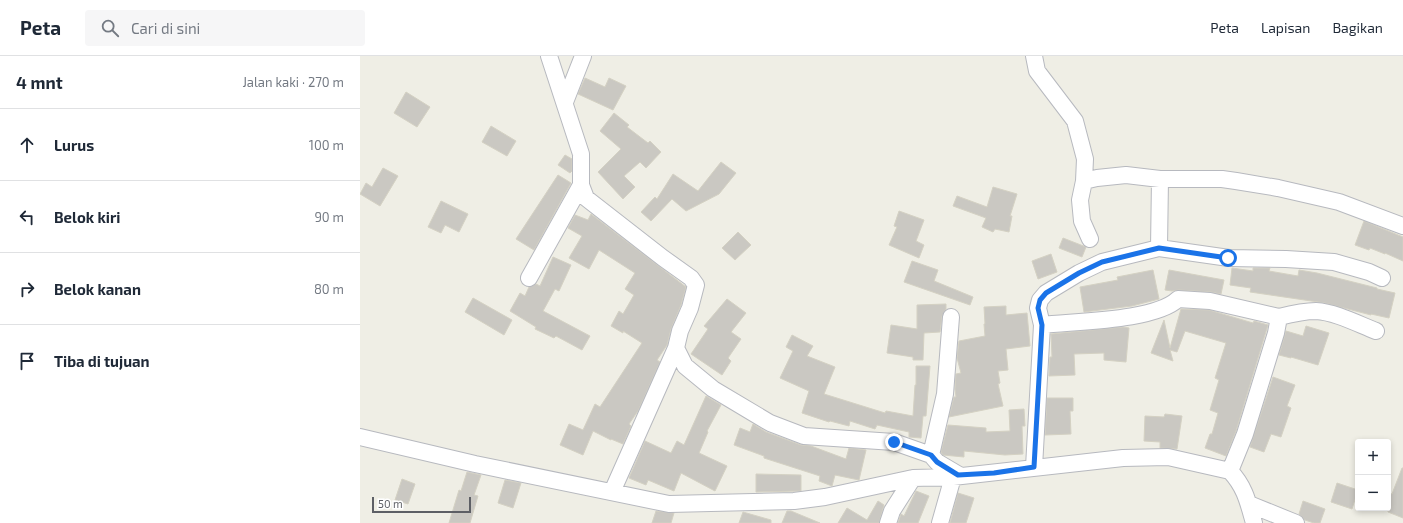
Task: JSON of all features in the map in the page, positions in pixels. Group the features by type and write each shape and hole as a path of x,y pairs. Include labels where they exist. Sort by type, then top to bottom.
{"street":[{"path":"550,56 581,154 581,185 586,198 691,278 696,285 690,308 680,331 676,348 612,492"},
{"path":"565,102 583,56"},
{"path":"1034,56 1037,71 1075,121 1085,159 1084,181 1080,200 1082,221 1090,239"},
{"path":"1084,181 1126,175 1160,179 1222,179 1278,188 1339,202 1403,226"},
{"path":"1159,248 1160,179"},
{"path":"529,278 581,185"},
{"path":"1034,467 1042,325 1038,308 1040,300 1046,293 1079,273 1102,262 1159,248 1228,258 1334,262 1369,272 1382,278"},
{"path":"1042,325 1102,320 1147,314 1173,304 1178,299 1210,301 1279,316 1318,311 1335,315 1376,331"},
{"path":"931,455 945,394 951,316"},
{"path":"1230,471 1245,434 1276,333 1279,316"},
{"path":"676,348 685,366 713,389 770,422 804,436 894,442 931,455 937,462 956,476"},
{"path":"360,437 475,464 669,504 794,501 825,497 913,478 994,473 1034,467 1123,458 1168,457 1230,471 1236,477 1246,493 1254,523"},
{"path":"940,523 956,476"},
{"path":"888,523 892,511 913,478"},
{"path":"1249,504 1296,523"}],"building":[{"path":"585,78 605,87 609,78 626,86 613,110 578,94"},
{"path":"406,92 430,107 417,127 394,113"},
{"path":"614,113 629,125 627,127 648,143 650,141 661,152 646,168 640,162 624,176 635,187 623,199 598,172 621,149 600,131"},
{"path":"491,126 516,141 507,156 482,142"},
{"path":"565,155 572,159 572,171 570,173 558,165"},
{"path":"721,162 736,173 719,194 686,211 672,199 651,221 641,212 655,197 657,199 673,174 698,191"},
{"path":"383,168 398,176 380,206 360,194 366,183 372,187"},
{"path":"558,175 571,183 534,250 516,239"},
{"path":"993,187 1017,194 1010,216 1012,216 1009,232 995,229 993,232 982,227 986,218 953,206 957,196 987,207"},
{"path":"441,201 468,214 459,232 445,225 441,233 428,227"},
{"path":"899,211 924,220 916,241 924,245 919,258 889,245 897,227 894,226"},
{"path":"591,214 686,287 667,345 657,360 660,362 638,411 629,424 631,426 623,444 593,431 583,455 560,445 569,424 583,430 595,404 600,407 642,343 623,331 623,333 611,326 619,311 623,314 634,295 625,289 635,273 599,250 589,269 569,258 582,236 568,228 575,215 588,220"},
{"path":"1364,221 1403,237 1403,261 1370,248 1369,250 1355,245"},
{"path":"738,232 751,245 735,260 722,248"},
{"path":"1063,238 1086,247 1082,257 1059,248"},
{"path":"1051,254 1057,272 1038,279 1032,261"},
{"path":"553,257 571,265 559,291 555,289 543,311 590,336 582,350 556,336 554,338 535,329 536,327 510,311 520,293 525,296 529,287 536,284 540,286"},
{"path":"912,261 938,270 934,281 973,297 970,305 904,282"},
{"path":"1232,268 1253,271 1253,268 1270,268 1269,271 1298,276 1299,270 1317,273 1395,293 1389,318 1325,303 1250,292 1251,288 1230,285"},
{"path":"1153,270 1159,299 1132,306 1084,312 1080,287 1118,280 1117,277"},
{"path":"1169,270 1224,280 1221,294 1211,292 1165,290"},
{"path":"473,298 512,320 504,335 465,312"},
{"path":"727,299 746,313 731,332 741,339 728,358 731,361 722,375 691,354 708,329 704,326"},
{"path":"946,304 946,309 942,316 940,332 924,333 923,360 913,360 913,357 887,353 891,325 917,329 917,305"},
{"path":"1006,306 1006,315 1027,313 1030,346 1006,349 1008,370 998,371 1000,383 998,384 1003,406 949,417 954,397 956,397 956,374 961,373 957,358 959,341 985,336 984,307"},
{"path":"1181,309 1209,310 1253,323 1254,321 1268,325 1236,431 1226,456 1205,448 1210,434 1212,434 1218,413 1210,410 1219,380 1215,378 1226,343 1185,331 1177,352 1170,350 1173,361 1151,353 1164,320 1170,348"},
{"path":"1306,326 1329,333 1318,365 1279,355 1286,331 1303,336"},
{"path":"1123,327 1129,328 1126,362 1104,360 1104,353 1074,354 1075,375 1049,376 1050,357 1052,357 1051,334"},
{"path":"792,335 813,346 807,356 835,367 824,394 885,413 886,411 913,416 916,366 930,366 926,416 923,416 921,438 909,437 909,432 877,425 875,429 850,421 849,426 829,422 802,413 809,391 780,378 793,351 786,347"},
{"path":"1273,377 1295,385 1287,406 1291,408 1281,437 1271,434 1264,452 1250,447"},
{"path":"706,396 721,405 707,431 708,432 699,453 727,466 715,491 681,473 674,491 648,480 646,485 629,478 645,441 671,453 677,441 684,445"},
{"path":"1047,398 1073,398 1073,411 1070,411 1071,434 1045,435"},
{"path":"1024,409 1025,426 1022,426 1023,454 1005,455 964,451 964,457 943,455 941,452 948,425 986,428 986,432 1010,431 1009,410"},
{"path":"1165,414 1182,416 1177,449 1160,448 1160,442 1144,441 1145,416 1164,417"},
{"path":"753,424 766,432 846,459 849,448 866,450 859,480 835,475 832,486 819,481 820,476 764,458 764,456 734,445 740,428 750,432"},
{"path":"1403,468 1403,518 1388,512 1391,511 1392,494"},
{"path":"467,472 481,475 474,495 478,496 470,523 449,523 459,490 461,491"},
{"path":"756,474 801,475 801,491 756,492"},
{"path":"402,479 415,484 408,504 395,500"},
{"path":"505,480 521,483 513,508 498,503"},
{"path":"1337,483 1355,489 1355,500 1352,509 1331,502"},
{"path":"916,491 929,496 918,523 898,523 901,514 904,516"},
{"path":"958,493 974,498 966,523 950,523"},
{"path":"878,501 884,505 879,523 838,523 847,508 867,520"},
{"path":"1303,501 1325,509 1320,523 1305,520 1299,514"},
{"path":"656,511 674,513 671,523 652,523"},
{"path":"787,511 791,511 820,523 782,523"},
{"path":"743,512 771,520 771,523 739,523"}],"route":[{"path":"894,442 931,455 937,462 958,475 994,473 1034,467 1042,325 1038,308 1040,300 1046,293 1079,273 1102,262 1159,248 1228,258"}]}
